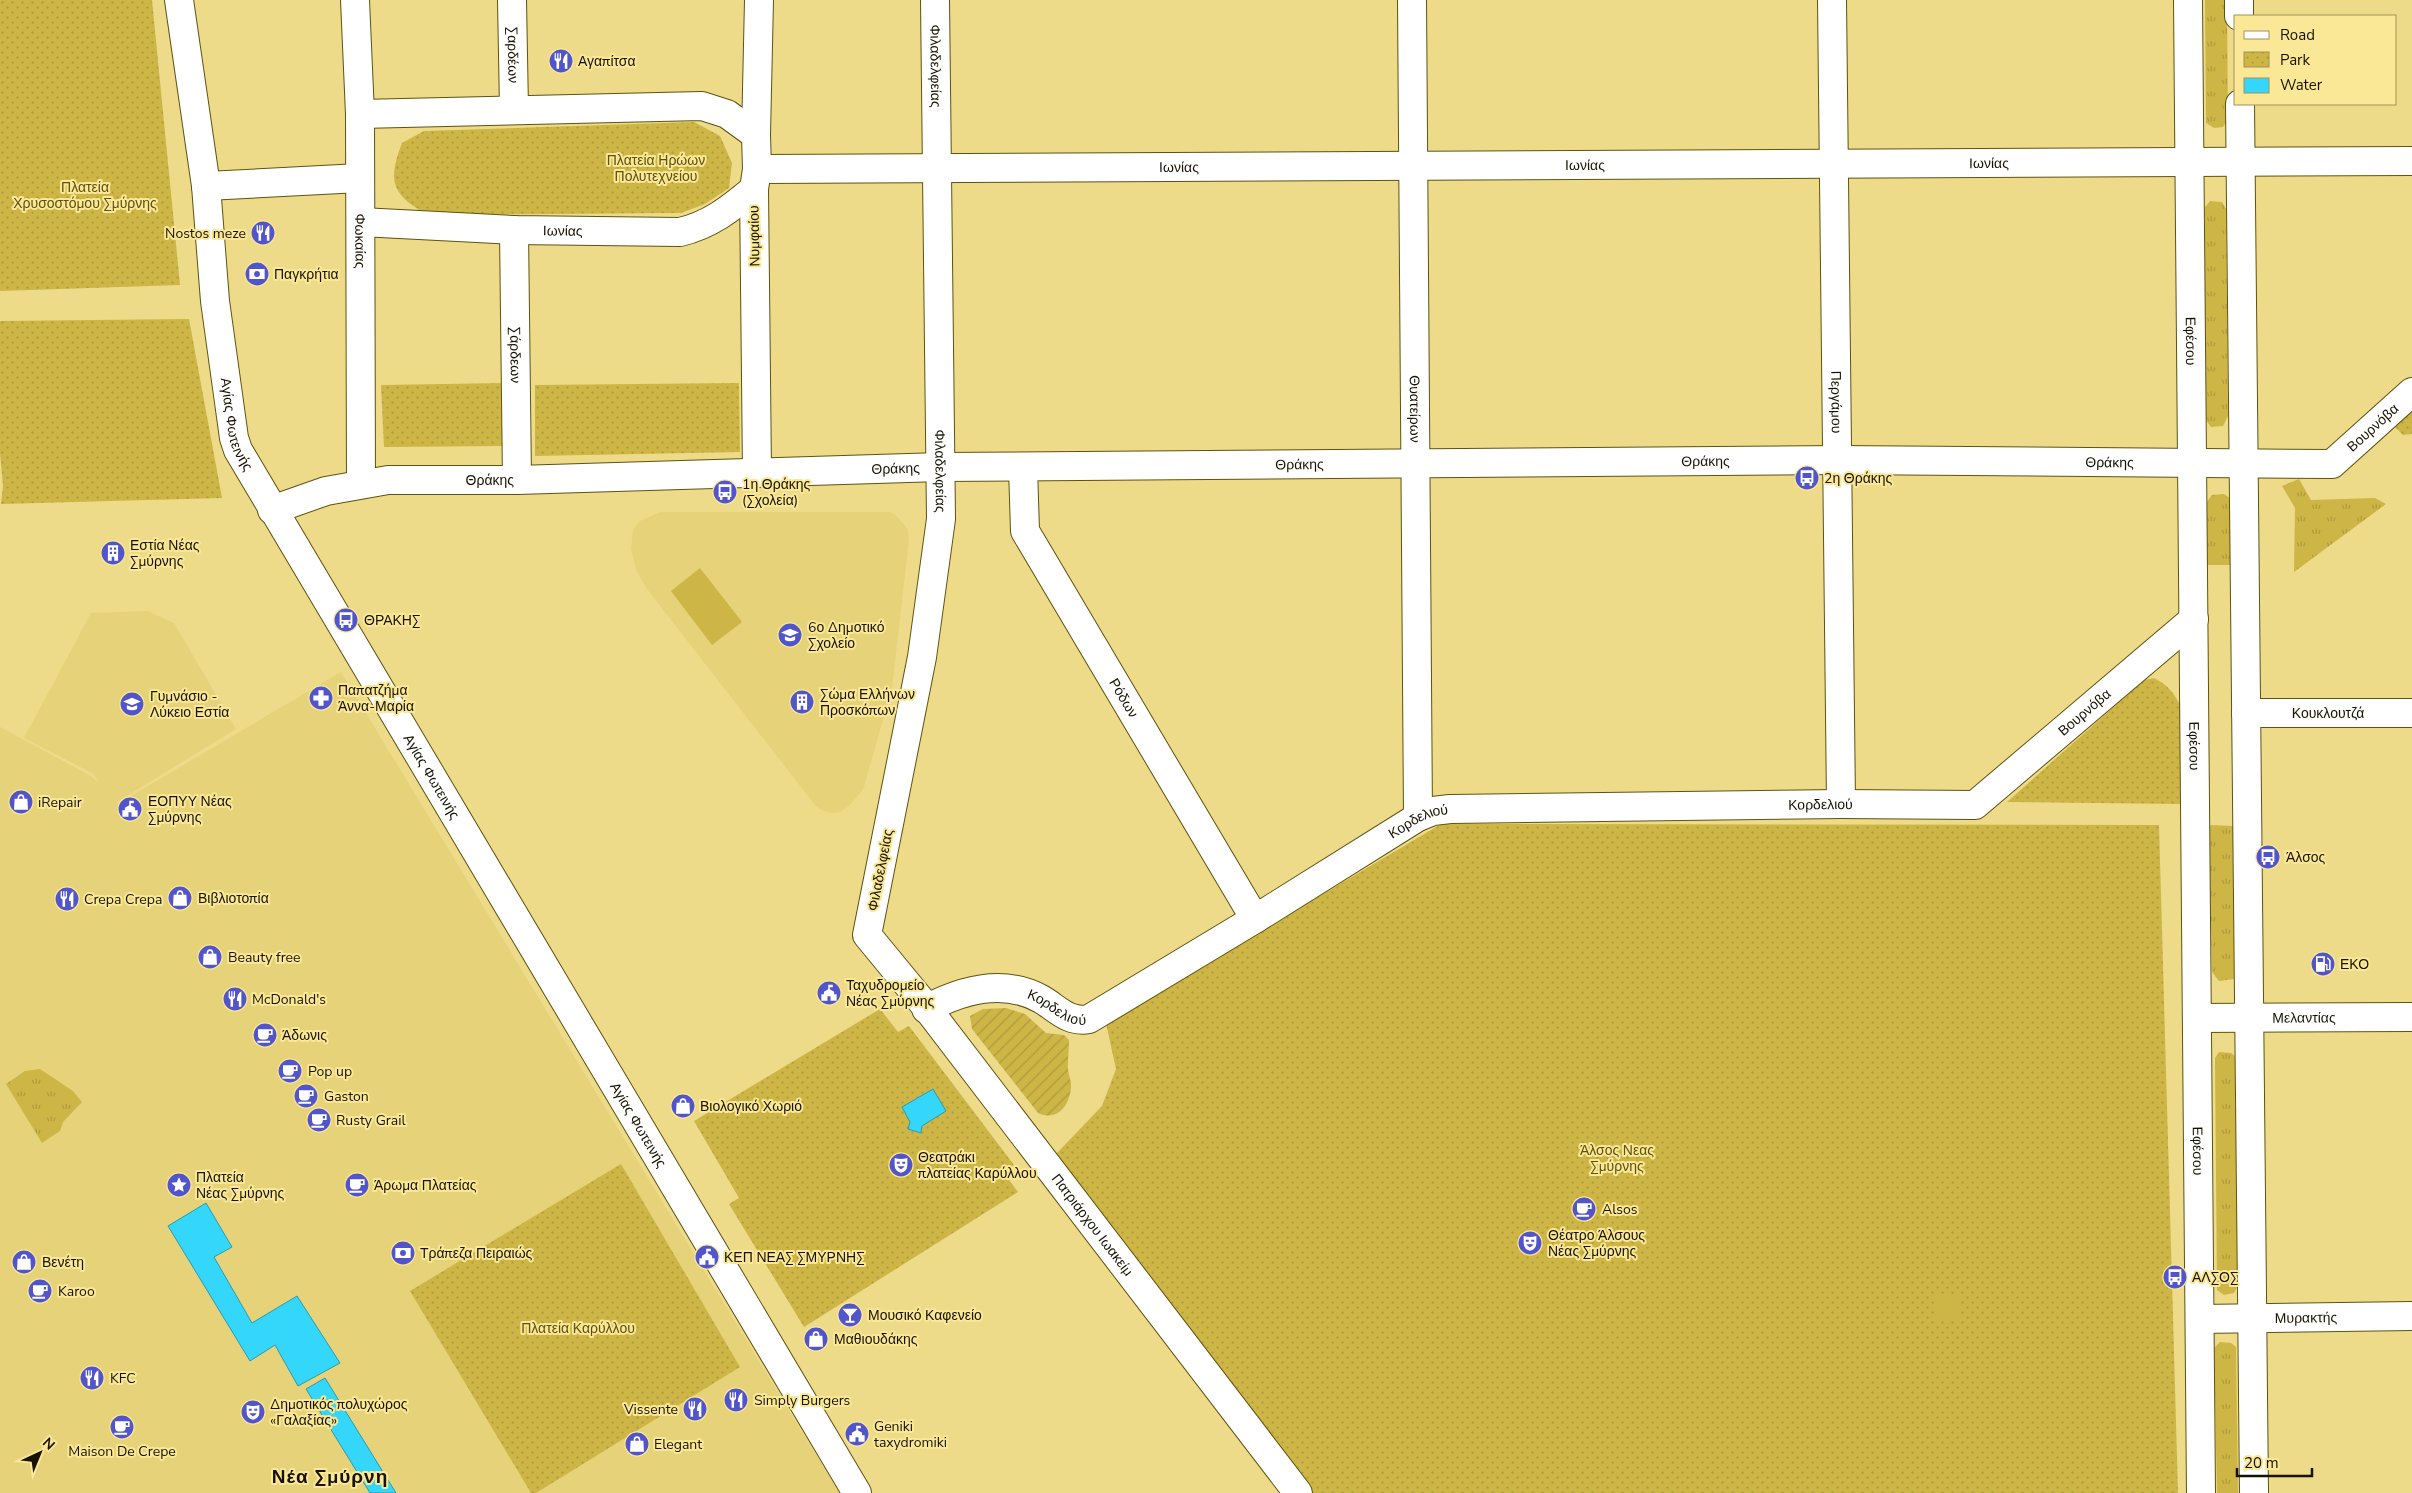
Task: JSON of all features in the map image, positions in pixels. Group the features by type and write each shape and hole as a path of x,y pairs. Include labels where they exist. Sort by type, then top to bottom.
{"street":[{"name":"Αγίας Φωτεινής","path":"179,0 206,186 215,301 234,438 238,450 857,1493"},
{"name":"Φωκαίας","path":"355,0 360,114 361,483"},
{"name":"Σαρδέων","path":"512,0 514,109"},
{"name":"Νυμφαίου","path":"757,473 755,179 759,0"},
{"name":"Φιλαδελφείας","path":"867,935 922,657 941,519 935,0"},
{"name":"Θυατείρων","path":"1412,0 1418,817"},
{"name":"Περγάμου","path":"1832,0 1841,804"},
{"name":"Εφέσου","path":"2188,0 2201,1493"},
{"path":"2239,0 2239,15"},
{"path":"2240,105 2254,1493"},
{"path":"360,114 702,106 727,114 756,135"},
{"name":"Ιωνίας","path":"361,222 514,230 680,232 698,228 717,219 755,179 936,169 2190,164 2412,161"},
{"path":"206,186 360,178"},
{"name":"Σάρδεων","path":"514,230 517,480"},
{"name":"Βουρνόβα","path":"2332,464 2412,392"},
{"name":"Θράκης","path":"272,510 320,493 361,483 388,480 517,480 941,467 1837,460 2332,464"},
{"name":"Ρόδων","path":"1023,467 1025,531 1255,919"},
{"name":"Βουρνόβα","path":"1974,805 2194,619"},
{"name":"Κουκλουτζά","path":"2246,713 2412,713"},
{"name":"Κορδελιού","path":"926,1009 965,992 995,987 1008,988 1041,999 1074,1020 1089,1019 1255,919 1418,817 1433,812 1450,809 1841,804 1974,805"},
{"name":"Πατριάρχου Ιωακείμ","path":"867,935 1298,1493"},
{"name":"Μελαντίας","path":"2198,1018 2412,1017"},
{"name":"Μυρακτής","path":"2200,1319 2252,1320 2412,1316"}],"shaded area":[{"name":"6ο Δημοτικό Σχολείο","path":"660,512 890,512 896,515 908,530 909,540 892,688 863,790 849,806 840,812 831,813 821,810 815,805 647,589 637,572 631,549 633,530 640,521"},
{"path":"147,611 174,623 236,729 117,802 119,803 341,672 839,1493 0,1493 0,727 91,776 99,783 94,774 24,738 91,613"}],"green space":[{"name":"Πλατεία Χρυσοστόμου Σμύρνης","path":"0,0 152,0 180,285 0,291"},
{"path":"2205,0 2227,0 2228,119 2223,127 2214,128 2206,123"},
{"name":"Πλατεία Ηρώων Πολυτεχνείου","path":"694,122 720,136 732,163 729,188 705,204 681,213 428,215 416,208 400,194 394,178 397,156 402,143 424,131"},
{"path":"2210,201 2222,202 2226,209 2228,416 2223,426 2211,427 2205,419 2205,207"},
{"path":"189,319 222,498 1,504 3,486 0,453 0,321"},
{"path":"505,383 506,446 384,447 381,385"},
{"path":"739,383 740,452 535,456 535,385"},
{"path":"2412,408 2412,434 2403,435 2392,424"},
{"path":"2299,479 2311,500 2375,498 2386,504 2294,572 2295,508 2282,486"},
{"path":"2224,494 2231,499 2234,565 2207,565 2206,503 2212,495"},
{"path":"700,568 742,622 712,645 671,591"},
{"path":"2154,678 2170,690 2181,707 2182,804 2007,802 2144,680"},
{"name":"Άλσος Νεας Σμύρνης","path":"1441,824 2159,825 2178,1493 1313,1493 1056,1154 1102,1106 1116,1069 1106,1023"},
{"path":"2209,825 2234,826 2237,969 2234,979 2219,981 2212,972"},
{"path":"1006,1008 1025,1014 1046,1033 1064,1035 1069,1040 1068,1071 1071,1090 1067,1103 1058,1113 1045,1115 1038,1113 972,1029 970,1016 983,1009"},
{"path":"880,1009 898,1032 909,1026 1014,1165 1004,1173 1018,1192 804,1327 729,1204 739,1198 694,1121"},
{"path":"2219,1052 2231,1053 2236,1057 2238,1285 2234,1293 2224,1295 2217,1290 2215,1058"},
{"path":"40,1069 73,1091 82,1102 63,1122 60,1131 42,1143 6,1084 25,1071"},
{"name":"Πλατεία Καρύλλου","path":"621,1164 740,1367 536,1493 531,1493 410,1291"},
{"path":"1934,1295 1959,1295 1959,1320 1934,1319"},
{"path":"2220,1342 2231,1343 2236,1347 2238,1493 2217,1493 2214,1348"}],"water":[{"path":"933,1089 946,1111 922,1126 921,1133 908,1129 910,1122 902,1107"},
{"path":"206,1203 232,1247 214,1257 252,1323 297,1296 340,1363 298,1386 275,1345 250,1361 168,1226"},
{"path":"325,1378 396,1493 370,1493 306,1389"}],"place":[{"name":"Αγαπίτσα","path":"561,61"},
{"name":"Nostos meze","path":"263,233"},
{"name":"Παγκρήτια","path":"257,274"},
{"name":"2η Θράκης","path":"1807,478"},
{"name":"1η Θράκης (Σχολεία)","path":"725,492"},
{"name":"Εστία Νέας Σμύρνης","path":"113,553"},
{"name":"ΘΡΑΚΗΣ","path":"346,620"},
{"name":"6ο Δημοτικό Σχολείο","path":"790,635"},
{"name":"Παπατζήμα Άννα-Μαρία","path":"321,698"},
{"name":"Σώμα Ελλήνων Προσκόπων","path":"802,702"},
{"name":"Γυμνάσιο - Λύκειο Εστία","path":"132,704"},
{"name":"iRepair","path":"21,802"},
{"name":"ΕΟΠΥΥ Νέας Σμύρνης","path":"130,809"},
{"name":"Άλσος","path":"2268,857"},
{"name":"Βιβλιοτοπία","path":"180,898"},
{"name":"Crepa Crepa","path":"67,899"},
{"name":"Beauty free","path":"210,957"},
{"name":"ΕΚΟ","path":"2323,964"},
{"name":"Ταχυδρομείο Νέας Σμύρνης","path":"829,993"},
{"name":"McDonald's","path":"235,999"},
{"name":"Άδωνις","path":"265,1035"},
{"name":"Pop up","path":"290,1071"},
{"name":"Gaston","path":"306,1096"},
{"name":"Βιολογικό Χωριό","path":"683,1106"},
{"name":"Rusty Grail","path":"319,1120"},
{"name":"Θεατράκι πλατείας Καρύλλου","path":"901,1165"},
{"name":"Πλατεία Νέας Σμύρνης","path":"179,1185"},
{"name":"Άρωμα Πλατείας","path":"357,1185"},
{"name":"Alsos","path":"1584,1209"},
{"name":"Θέατρο Άλσους Νέας Σμύρνης","path":"1530,1243"},
{"name":"Τράπεζα Πειραιώς","path":"403,1253"},
{"name":"ΚΕΠ ΝΕΑΣ ΣΜΥΡΝΗΣ","path":"707,1257"},
{"name":"Βενέτη","path":"24,1262"},
{"name":"ΑΛΣΟΣ","path":"2175,1277"},
{"name":"Karoo","path":"40,1291"},
{"name":"Μουσικό Καφενείο","path":"850,1315"},
{"name":"Μαθιουδάκης","path":"816,1339"},
{"name":"KFC","path":"92,1378"},
{"name":"Simply Burgers","path":"736,1400"},
{"name":"Vissente","path":"695,1409"},
{"name":"Δημοτικός πολυχώρος «Γαλαξίας»","path":"253,1412"},
{"name":"Maison De Crepe","path":"122,1427"},
{"name":"Geniki taxydromiki","path":"857,1434"},
{"name":"Elegant","path":"637,1444"}],"district":[{"name":"Νέα Σμύρνη","path":"330,1476"}]}
